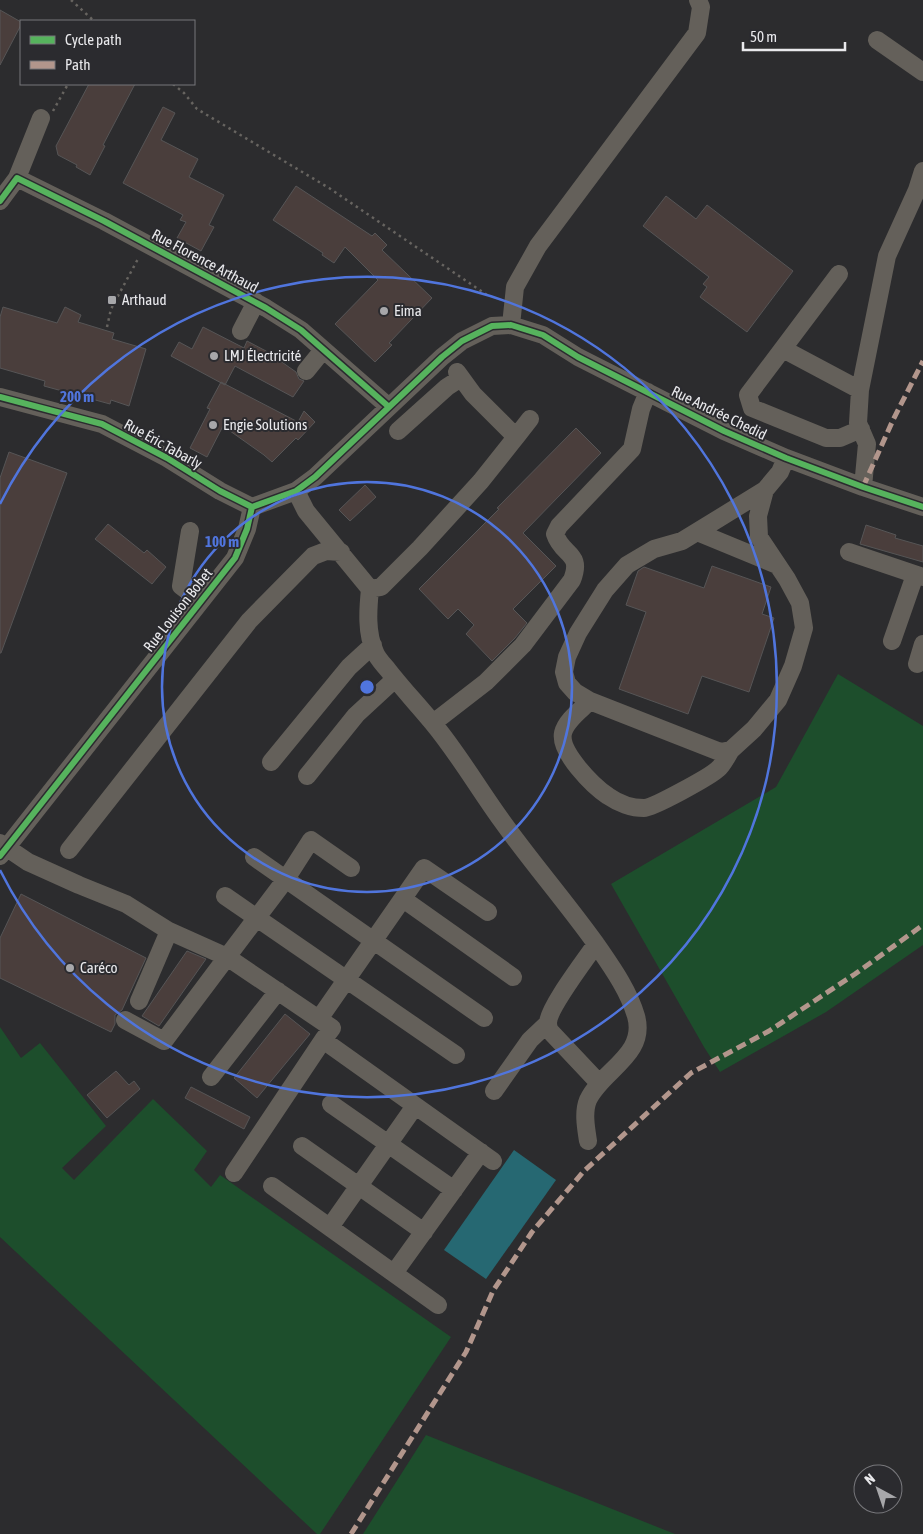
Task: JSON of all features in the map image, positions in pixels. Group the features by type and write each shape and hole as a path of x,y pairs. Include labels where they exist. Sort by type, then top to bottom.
{"street":[{"path":"252,507 296,491 315,477 388,407 462,341 492,326 512,325 515,287 538,246 618,136 697,33 701,7 698,0"},
{"path":"878,40 923,72"},
{"path":"0,201 17,178 41,118"},
{"path":"863,487 867,444 858,423 860,390 886,256 917,190 923,171"},
{"name":"Rue Florence Arthaud","path":"17,178 104,221 256,302 301,330 388,407"},
{"path":"840,274 748,395 752,408 826,438 840,438 861,429"},
{"path":"241,331 256,302"},
{"name":"Rue Andrée Chedid","path":"512,325 543,335 578,357 724,430 786,458 923,507"},
{"path":"783,349 860,390"},
{"path":"306,371 323,350"},
{"path":"398,430 459,375 473,394 516,437"},
{"path":"433,723 486,682 523,645 572,580 576,569 574,562 558,542 556,534 559,526 632,448 641,410 648,392"},
{"name":"Rue Éric Tabarly","path":"0,397 102,424 167,458 220,491 252,507"},
{"path":"370,589 381,587 420,548 480,481 530,419"},
{"path":"731,750 720,752 590,701 575,692 567,683 564,672 567,657 578,634 605,590 626,565 654,549 682,541 765,490 780,472 786,458"},
{"path":"590,701 570,720 563,732 563,742 566,751 579,769 607,796 628,806 645,808 658,804 719,769 731,750 754,730 778,700 793,666 804,628 800,603 759,537 758,516 765,490"},
{"path":"296,491 306,511 370,589 368,608 369,629 375,652 472,774 502,820 615,970 627,995 636,1017 638,1031 634,1045 620,1063 599,1083 587,1102 585,1118 588,1141"},
{"name":"Rue Louison Bobet","path":"2,849 235,558 247,528 252,507"},
{"path":"190,531 181,586 201,602"},
{"path":"697,532 777,566"},
{"path":"68,850 249,621 313,556 326,551 340,552"},
{"path":"848,552 919,576 892,641"},
{"path":"917,664 923,644"},
{"path":"271,762 349,667 373,645"},
{"path":"307,776 356,715 395,679"},
{"path":"125,1020 164,1041 286,879 311,840 351,868"},
{"path":"2,849 79,885 126,904 169,931 227,956 332,1028 234,1173"},
{"path":"254,857 484,1018"},
{"path":"319,1019 424,868 488,912"},
{"path":"225,896 456,1055"},
{"path":"403,899 513,977"},
{"path":"139,1001 169,931"},
{"path":"494,1091 530,1040 548,1023 553,1010 572,978 596,944"},
{"path":"211,1077 278,991"},
{"path":"548,1023 550,1031 599,1083"},
{"path":"323,1040 487,1157 454,1190 394,1274"},
{"path":"332,1104 454,1190"},
{"path":"330,1227 415,1106"},
{"path":"302,1146 424,1232"},
{"path":"272,1186 438,1305"}],"path":[{"path":"71,0 93,20"},
{"path":"41,118 52,115 67,85"},
{"path":"174,85 184,93 197,109 329,188 490,297"},
{"path":"107,326 112,309 140,254"}],"green space":[{"path":"838,674 923,726 923,945 826,1012 720,1072 611,884 776,787"},
{"path":"0,1027 21,1058 40,1043 106,1126 62,1168 74,1180 153,1099 207,1151 194,1170 211,1187 220,1175 451,1337 320,1534 317,1534 0,1237"},
{"path":"426,1435 675,1534 363,1534"}],"water":[{"path":"514,1150 556,1180 486,1279 444,1250"}],"building":[{"path":"0,10 20,21 20,27 0,65"},
{"path":"88,85 134,85 103,145 105,146 90,175 76,167 77,165 58,155 56,146"},
{"path":"163,107 175,113 161,140 198,159 189,177 224,195 209,225 214,227 201,251 177,238 186,222 180,220 183,215 123,183"},
{"path":"296,186 372,236 375,233 387,245 382,250 432,298 389,343 392,345 375,362 335,324 378,280 345,247 334,263 322,255 323,253 273,220"},
{"path":"666,196 696,219 707,205 793,271 747,332 700,297 707,287 703,284 709,277 643,226"},
{"path":"3,307 57,323 65,307 81,315 78,322 114,333 112,339 146,349 129,406 111,400 110,404 44,386 45,381 0,368 0,317"},
{"path":"203,327 244,348 247,341 266,351 296,372 299,379 304,381 293,397 235,366 225,385 171,356 179,342 192,349"},
{"path":"221,382 298,422 304,411 315,422 298,440 296,438 272,462 223,426 207,457 190,448 210,409 207,408"},
{"path":"576,428 601,453 523,533 556,566 513,609 527,623 492,661 466,634 474,625 458,609 448,619 419,589"},
{"path":"9,452 67,473 0,653 0,478"},
{"path":"365,485 376,497 350,521 339,510"},
{"path":"108,524 144,553 147,550 166,567 152,584 95,539"},
{"path":"866,525 896,535 895,538 923,546 923,562 860,544"},
{"path":"712,566 771,587 762,614 774,618 749,692 702,676 688,714 619,689 646,612 626,605 638,571 644,567 704,588"},
{"name":"Caréco","path":"21,894 146,958 122,1010 115,1015 115,1024 111,1032 0,978 0,938"},
{"path":"187,951 206,959 159,1026 142,1016"},
{"path":"285,1014 310,1034 257,1098 234,1078"},
{"path":"116,1071 129,1085 134,1081 140,1089 107,1118 87,1095"},
{"path":"191,1087 250,1117 244,1129 185,1098"}],"marked path":[{"path":"863,487 893,420 923,361"},
{"path":"351,1534 466,1352 493,1291 532,1232 584,1171 691,1073 769,1031 855,974 923,925"}],"cycle path":[{"path":"0,201 17,178 104,221 266,308 301,330 389,407"},
{"path":"252,507 296,491 315,477 442,357 462,341 492,326 511,325 543,335 578,357 724,431 786,458 923,507"},
{"path":"0,397 102,424 167,458 220,491 252,507"},
{"path":"0,856 235,558 247,529 252,507"}],"place":[{"name":"Arthaud","path":"112,300"},
{"name":"Eima","path":"384,311"},
{"name":"LMJ Électricité","path":"214,356"},
{"name":"Engie Solutions","path":"213,425"},
{"name":"Caréco","path":"70,968"}]}
